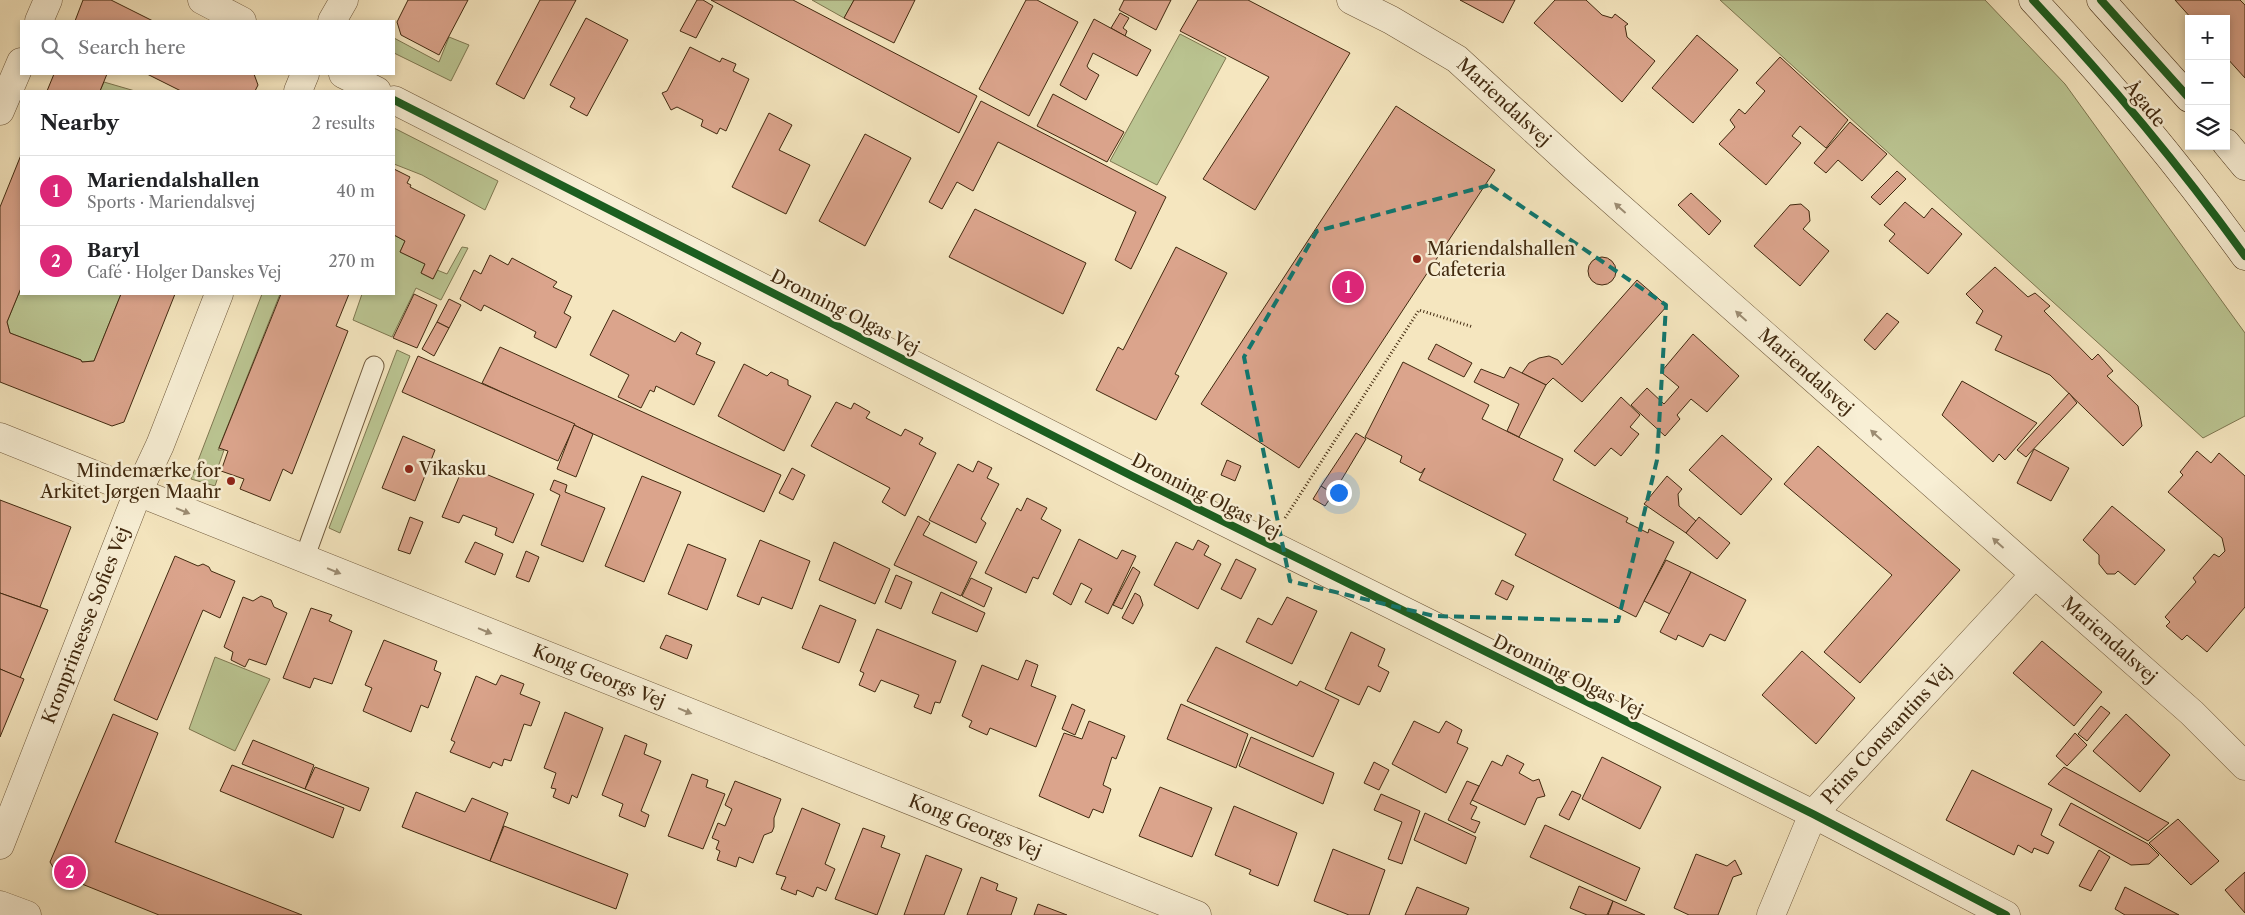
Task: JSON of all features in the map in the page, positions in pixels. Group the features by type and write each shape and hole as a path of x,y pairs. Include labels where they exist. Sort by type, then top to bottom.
{"street":[{"path":"39,20 48,0"},
{"path":"202,0 240,20"},
{"path":"333,20 344,0"},
{"name":"Mariendalsvej","path":"1351,0 1390,20 1456,59 1580,172 2192,713 2245,766"},
{"name":"Ågade","path":"2033,0 2099,71 2206,203 2245,256"},
{"name":"Ågade","path":"2101,0 2185,94"},
{"path":"0,111 20,64"},
{"path":"298,90 305,75"},
{"path":"344,75 375,90"},
{"name":"Dronning Olgas Vej","path":"395,101 1269,544 1812,814 2006,915"},
{"path":"2230,148 2245,166"},
{"name":"Kronprinsesse Sofies Vej","path":"0,845 138,492 160,445 219,295"},
{"name":"Kong Georgs Vej","path":"0,438 1197,915"},
{"name":"Prins Constantins Vej","path":"1771,915 1812,814 2034,575"},
{"path":"0,905 27,915"}],"lane":[{"path":"304,559 374,366"}],"path":[{"path":"1269,544 1419,310 1473,327"}],"highlighted area":[{"path":"1490,185 1666,305 1657,460 1618,621 1434,616 1290,581 1244,357 1317,231"}],"green space":[{"path":"812,0 854,0 844,18"},
{"path":"1720,0 1985,0 2065,84 2245,333 2245,416 2203,438"},
{"path":"1180,34 1226,58 1157,185 1110,161"},
{"path":"449,37 469,45 451,81 395,53 395,39 439,62"},
{"path":"104,82 132,90 100,90"},
{"path":"395,129 498,181 485,210 422,175 395,164"},
{"path":"395,236 405,241 400,252 425,264 421,273 433,279 437,270 447,274 462,247 468,248 441,300 416,288 392,337 353,320 362,295 395,295"},
{"path":"20,290 20,295 121,295 94,361 82,362 10,333 7,322"},
{"path":"262,295 280,295 218,450 224,450 217,470 219,474 215,486 191,479"},
{"path":"397,350 410,356 340,533 329,528"},
{"path":"215,657 270,679 235,751 189,729"}],"building":[{"path":"83,0 111,0 151,20 75,20"},
{"path":"408,0 468,0 439,55 401,35 397,22"},
{"path":"540,0 576,0 524,99 496,84"},
{"path":"697,0 703,0 713,6 696,38 680,31"},
{"path":"711,0 793,0 977,96 959,133"},
{"path":"854,0 915,0 894,43 844,18"},
{"path":"1026,0 1037,0 1078,22 1029,116 979,89"},
{"path":"1124,0 1171,0 1156,30 1119,10"},
{"path":"1198,0 1248,0 1350,53 1255,210 1203,179 1269,77 1180,31"},
{"path":"1460,0 1515,0 1503,23"},
{"path":"1555,0 1586,0 1602,15 1612,18 1615,14 1628,24 1625,26 1627,37 1655,61 1622,102 1534,23"},
{"path":"2175,0 2240,0 2245,5 2245,78 2230,61 2230,15 2188,15"},
{"path":"1120,13 1129,18 1123,28 1127,31 1125,36 1111,28"},
{"path":"586,18 628,40 587,116 570,107 575,98 550,85"},
{"path":"1094,19 1151,50 1137,76 1093,53 1087,66 1099,75 1086,100 1060,85"},
{"path":"1697,35 1738,70 1693,123 1652,88"},
{"path":"690,47 720,62 722,58 736,64 733,71 749,79 726,131 720,128 717,134 701,126 703,120 677,107 671,110 662,93 667,91"},
{"path":"1780,57 1848,120 1826,148 1800,126 1792,136 1801,143 1766,185 1719,144 1735,127 1730,120 1739,109 1745,114 1765,91 1756,83"},
{"path":"54,75 107,75 100,90 47,90"},
{"path":"149,75 254,75 258,85 256,90 179,90"},
{"path":"1053,94 1124,132 1107,162 1037,126"},
{"path":"981,101 1166,197 1131,269 1115,260 1136,212 998,142 973,191 957,182 942,209 929,202"},
{"path":"1396,106 1495,170 1299,468 1201,404"},
{"path":"769,113 792,125 779,150 810,165 786,214 732,187"},
{"path":"1850,122 1887,154 1862,181 1838,160 1826,173 1814,163"},
{"path":"865,134 911,158 865,246 819,221"},
{"path":"20,157 20,290 7,322 10,333 82,362 94,361 121,295 175,295 124,422 112,426 0,382 0,207"},
{"path":"395,170 410,177 407,183 411,185 410,187 465,215 433,279 421,273 425,264 400,252 405,241 395,236"},
{"path":"1897,171 1906,179 1880,205 1871,197"},
{"path":"1691,193 1721,221 1709,235 1678,205"},
{"path":"1905,202 1924,218 1932,208 1962,234 1928,274 1889,241 1895,234 1884,225"},
{"path":"1801,204 1809,211 1810,221 1803,229 1829,251 1800,286 1754,246 1790,205"},
{"path":"975,209 1086,263 1063,314 949,257"},
{"path":"1176,247 1227,273 1175,374 1179,376 1156,420 1096,390 1118,347 1123,350"},
{"path":"490,255 508,265 512,258 557,282 553,287 572,296 564,313 571,317 556,348 534,337 536,332 484,305 481,311 460,299 474,270 481,274"},
{"path":"1602,257 1612,261 1616,271 1612,281 1602,285 1592,281 1588,271 1592,261"},
{"path":"1995,267 2028,297 2035,293 2050,306 2044,311 2092,360 2098,354 2113,371 2107,376 2138,406 2142,426 2123,446 2050,375 1995,350 2002,336 1976,323 1983,311 1966,294"},
{"path":"1637,280 1667,306 1582,402 1553,378 1546,385 1522,373 1529,363 1549,356 1558,360 1562,365"},
{"path":"414,294 437,305 417,348 393,338"},
{"path":"281,295 349,295 336,326 348,331 292,474 283,469 270,501 240,489 244,479 221,471 228,451 219,448"},
{"path":"449,299 461,305 449,328 437,322"},
{"path":"613,310 675,342 681,332 701,343 696,354 715,362 694,405 656,386 654,392 650,390 641,408 618,397 629,375 590,355"},
{"path":"1887,313 1899,322 1875,350 1864,340"},
{"path":"437,322 449,328 434,356 422,349"},
{"path":"1693,334 1739,376 1707,412 1691,399 1677,415 1680,419 1665,436 1631,405 1647,388 1664,404 1679,387 1661,372"},
{"path":"1436,344 1472,363 1464,377 1428,359"},
{"path":"500,347 781,475 764,512 482,383"},
{"path":"418,356 575,424 558,461 402,392"},
{"path":"1403,362 1489,405 1482,419 1563,459 1553,480 1628,518 1626,522 1648,533 1649,529 1674,542 1636,617 1515,555 1526,534 1419,480 1425,468 1421,473 1400,462 1402,456 1365,437"},
{"path":"744,364 767,376 771,372 788,380 788,385 811,396 784,451 718,416"},
{"path":"1510,367 1546,385 1519,437 1507,431 1519,404 1474,382 1481,369 1504,378"},
{"path":"1962,381 2037,423 2005,460 1999,454 1993,462 1942,415"},
{"path":"2069,393 2077,403 2026,457 2017,450"},
{"path":"1621,397 1640,415 1630,427 1639,434 1621,456 1611,448 1595,466 1574,451"},
{"path":"836,402 851,409 854,403 870,412 866,418 901,436 905,429 923,438 919,444 936,453 905,516 882,502 890,488 811,446"},
{"path":"574,425 593,434 576,477 557,469"},
{"path":"1356,433 1366,439 1333,494 1321,486"},
{"path":"1722,435 1772,479 1741,515 1689,470"},
{"name":"Vikasku","path":"403,436 435,450 415,501 382,488"},
{"path":"1818,446 1960,570 1860,683 1824,652 1892,575 1784,484"},
{"path":"2034,449 2069,468 2051,501 2017,483"},
{"path":"2197,451 2211,463 2219,453 2245,476 2245,607 2207,652 2187,635 2182,640 2166,626 2170,622 2165,617 2196,582 2193,578 2214,554 2219,557 2225,551 2222,538 2168,492 2183,475 2180,472"},
{"path":"1227,460 1241,466 1235,481 1221,475"},
{"path":"978,461 992,468 987,478 999,484 981,519 986,523 976,543 929,520 958,464 973,472"},
{"path":"464,465 534,494 513,543 495,535 497,528 463,515 459,523 442,517"},
{"path":"792,468 805,475 793,500 779,493"},
{"path":"642,476 681,492 644,582 605,566"},
{"path":"1667,476 1682,489 1678,494 1679,506 1696,521 1686,533 1644,504"},
{"path":"554,480 567,485 565,492 605,508 583,562 541,545 560,495 550,490"},
{"path":"1321,486 1333,494 1325,506 1313,499"},
{"path":"1027,498 1047,508 1041,519 1061,530 1038,579 1033,577 1026,593 985,573 1017,508 1021,511"},
{"path":"0,500 71,527 40,607 0,593"},
{"path":"2112,506 2165,550 2135,585 2118,571 2115,574 2107,574 2099,564 2099,555 2083,540"},
{"path":"918,516 930,523 923,535 977,562 961,596 894,565"},
{"path":"410,517 423,522 410,554 398,550"},
{"path":"1699,517 1730,543 1717,559 1686,533"},
{"path":"1079,539 1117,559 1122,550 1136,556 1108,614 1085,602 1092,589 1081,583 1071,605 1053,594"},
{"path":"760,540 810,561 792,609 762,597 759,605 737,596"},
{"path":"1198,540 1209,546 1204,555 1221,564 1198,609 1154,585 1176,542 1193,550"},
{"path":"475,542 503,554 495,575 465,562"},
{"path":"834,542 890,569 875,604 819,580"},
{"path":"688,544 726,559 707,610 668,594"},
{"path":"526,551 539,557 529,582 516,577"},
{"path":"175,556 198,566 203,564 209,567 211,571 235,581 220,618 203,610 157,720 114,700"},
{"path":"1236,559 1256,569 1241,599 1221,589"},
{"path":"1666,560 1691,572 1670,614 1644,601"},
{"path":"1133,567 1140,572 1122,609 1113,605"},
{"path":"1691,572 1746,600 1725,641 1710,634 1703,647 1678,635 1676,640 1660,632"},
{"path":"896,575 912,582 901,609 885,602"},
{"path":"971,578 992,588 984,607 962,596"},
{"path":"1502,580 1514,586 1507,600 1495,594"},
{"path":"941,592 985,613 977,632 932,613"},
{"path":"0,593 48,610 20,678 0,669"},
{"path":"1135,593 1140,596 1143,605 1133,624 1122,618"},
{"path":"261,596 271,600 274,607 287,613 266,665 249,659 245,667 231,660 233,652 224,647 243,597 253,601"},
{"path":"1287,597 1317,611 1292,664 1246,642 1258,618 1272,625"},
{"path":"820,605 856,620 839,663 802,648"},
{"path":"311,608 332,615 329,621 352,631 332,684 314,678 310,688 283,678"},
{"path":"877,629 956,661 940,703 935,702 931,714 914,707 919,695 881,680 875,692 859,685 864,673 860,671"},
{"path":"1351,632 1385,649 1378,666 1389,672 1380,692 1368,686 1359,705 1325,689"},
{"path":"666,635 692,645 687,659 660,648"},
{"path":"384,640 437,661 434,670 441,673 428,708 421,705 411,732 363,711 372,688 365,685"},
{"path":"2042,641 2102,692 2074,726 2013,673"},
{"path":"1216,647 1297,686 1300,681 1339,700 1313,757 1187,701"},
{"path":"1802,651 1855,698 1816,744 1762,695"},
{"path":"1026,660 1038,665 1031,686 1056,696 1036,747 990,728 987,735 969,727 972,721 962,716 982,665 1018,680"},
{"path":"0,669 24,679 0,737"},
{"path":"501,675 524,684 520,694 540,702 531,726 524,724 511,761 504,759 502,766 493,762 490,768 450,752 455,742 451,740 476,676 496,685"},
{"path":"1072,704 1085,710 1075,735 1062,729"},
{"path":"1181,704 1248,734 1236,768 1167,739"},
{"path":"2101,706 2110,713 2087,741 2078,734"},
{"path":"565,712 603,728 577,798 572,795 569,804 553,797 556,789 551,788 556,773 544,768"},
{"path":"113,714 158,733 115,842 302,915 159,915 57,874 50,862"},
{"path":"2126,714 2170,755 2140,792 2093,751"},
{"path":"1089,721 1125,736 1116,759 1112,757 1103,785 1111,789 1103,813 1093,809 1089,818 1039,796 1064,733 1082,739"},
{"path":"1414,721 1439,733 1446,721 1462,730 1457,743 1468,748 1446,793 1392,764"},
{"path":"2075,733 2087,745 2067,766 2056,756"},
{"path":"625,735 647,744 644,754 661,761 641,811 649,815 645,827 619,816 623,804 602,795"},
{"path":"1251,737 1334,773 1323,804 1239,766"},
{"path":"253,740 314,765 305,789 242,764"},
{"path":"1507,755 1524,764 1519,773 1533,781 1539,779 1545,796 1537,798 1525,825 1472,800 1492,761 1502,766"},
{"path":"1602,757 1661,787 1640,829 1582,799"},
{"path":"1374,762 1389,770 1379,790 1364,783"},
{"path":"232,765 344,808 333,838 220,791"},
{"path":"315,767 369,788 360,811 305,789"},
{"path":"2064,767 2169,823 2148,841 2048,784"},
{"path":"1972,770 2052,809 2041,835 2054,842 2048,854 2034,848 2032,853 2018,845 2014,855 1946,820"},
{"path":"692,774 708,780 706,787 725,794 703,849 668,836"},
{"path":"735,781 781,799 774,818 772,832 764,835 753,863 739,857 736,867 717,860 720,851 716,849 719,841 712,838 718,823 725,826 732,809 725,805"},
{"path":"1467,781 1479,786 1470,804 1477,807 1471,819 1480,822 1475,833 1448,820"},
{"path":"1160,787 1212,808 1192,857 1139,836"},
{"path":"1572,791 1581,795 1569,820 1559,815"},
{"path":"416,792 465,812 472,798 508,813 490,861 402,827"},
{"path":"1381,794 1420,811 1402,864 1388,859 1402,822 1374,810"},
{"path":"2071,803 2148,844 2159,855 2149,864 2131,865 2059,825"},
{"path":"1234,806 1297,833 1278,886 1249,874 1251,870 1215,855"},
{"path":"802,808 840,824 825,864 835,869 826,891 817,887 813,897 797,890 796,895 781,889 786,877 776,874"},
{"path":"1425,813 1476,837 1466,864 1414,840"},
{"path":"2178,819 2219,861 2191,885 2149,843"},
{"path":"1545,825 1640,868 1626,901 1530,857"},
{"path":"504,826 628,874 616,909 490,861"},
{"path":"863,828 885,836 881,847 900,854 877,915 835,899"},
{"path":"1333,849 1385,870 1369,915 1349,915 1314,901"},
{"path":"2099,850 2110,857 2091,891 2079,886"},
{"path":"1696,854 1727,866 1735,860 1742,874 1733,877 1718,915 1689,915 1674,908"},
{"path":"926,855 962,869 944,915 904,915"},
{"path":"2245,872 2245,913 2225,890"},
{"path":"981,877 998,884 996,890 1017,898 1011,915 967,915"},
{"path":"1579,886 1613,901 1607,915 1587,915 1570,908"},
{"path":"1417,887 1469,908 1466,915 1405,915"},
{"path":"2125,887 2179,915 2125,915 2115,909"},
{"path":"1613,901 1645,915 1608,915"},
{"path":"1038,904 1067,915 1034,915"}],"cycle path":[{"path":"2033,0 2143,125 2195,189 2245,256"},
{"path":"2101,0 2185,94"},
{"path":"395,101 1132,476 1813,814 2006,915"}],"place":[{"name":"Mariendalshallen Cafeteria","path":"1417,259"},
{"name":"Mariendalshallen","path":"1348,287"},
{"name":"Vikasku","path":"409,469"},
{"name":"Mindemærke for Arkitet Jørgen Maahr","path":"231,481"},
{"name":"Baryl","path":"70,872"}]}
